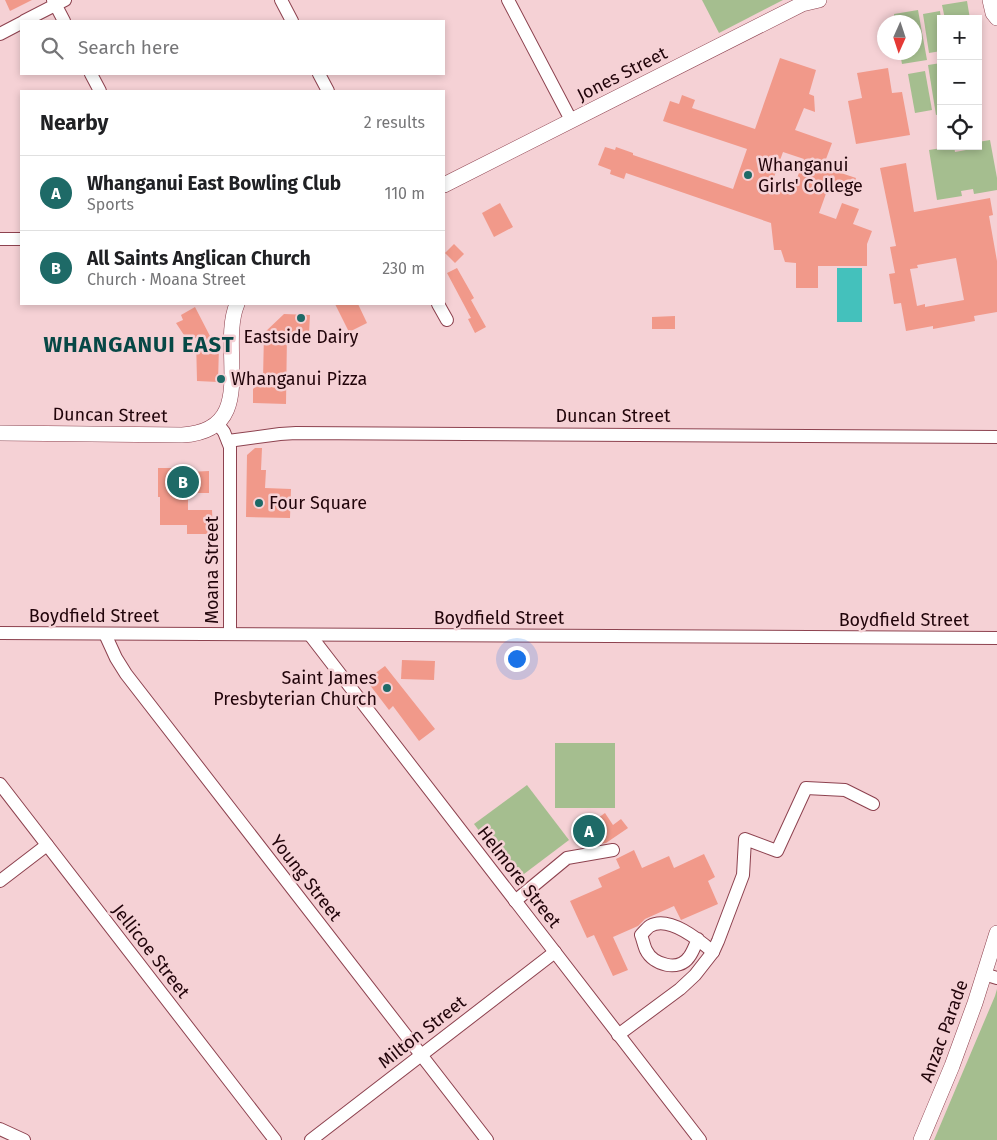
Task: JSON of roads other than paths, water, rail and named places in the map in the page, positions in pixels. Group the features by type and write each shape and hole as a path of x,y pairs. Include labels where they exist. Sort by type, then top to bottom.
{"main road":[{"name":"Jones Street","path":"445,184 802,4 818,0"},
{"path":"990,0 993,14 997,18"},
{"path":"217,424 227,410 231,396 232,324 237,305"},
{"name":"Duncan Street","path":"0,433 182,435 202,432 217,424"},
{"name":"Anzac Parade","path":"921,1140 952,1066 975,1002 991,976 997,933"}],"street":[{"path":"281,0 291,20"},
{"path":"508,0 572,120"},
{"path":"26,20 58,2 64,20"},
{"path":"0,34 20,23"},
{"path":"92,75 99,90"},
{"path":"320,75 327,90"},
{"path":"0,239 20,239"},
{"path":"439,305 447,320"},
{"name":"Moana Street","path":"217,424 230,447 230,634"},
{"name":"Duncan Street","path":"228,441 296,433 997,437"},
{"name":"Boydfield Street","path":"0,633 997,638"},
{"name":"Young Street","path":"105,634 126,674 487,1140"},
{"name":"Helmore Street","path":"310,635 700,1140"},
{"name":"Jellicoe Street","path":"0,784 275,1140"},
{"path":"618,1035 680,989 695,975 713,952 743,874 745,839 777,851 806,788 845,790 873,804"},
{"path":"0,881 47,845"},
{"path":"514,901 567,858 613,850"},
{"path":"698,939 713,952"},
{"name":"Milton Street","path":"311,1140 555,952"},
{"path":"0,1129 24,1140"}],"water":[{"path":"837,268 862,268 862,322 837,322"}],"place":[{"name":"Whanganui Girls' College","path":"748,175"},
{"name":"Eastside Dairy","path":"301,318"},
{"name":"Whanganui Pizza","path":"221,379"},
{"name":"All Saints Anglican Church","path":"183,482"},
{"name":"Four Square","path":"259,503"},
{"name":"Saint James Presbyterian Church","path":"387,688"},
{"name":"Whanganui East Bowling Club","path":"589,831"}],"district":[{"name":"WHANGANUI EAST","path":"139,344"}]}
